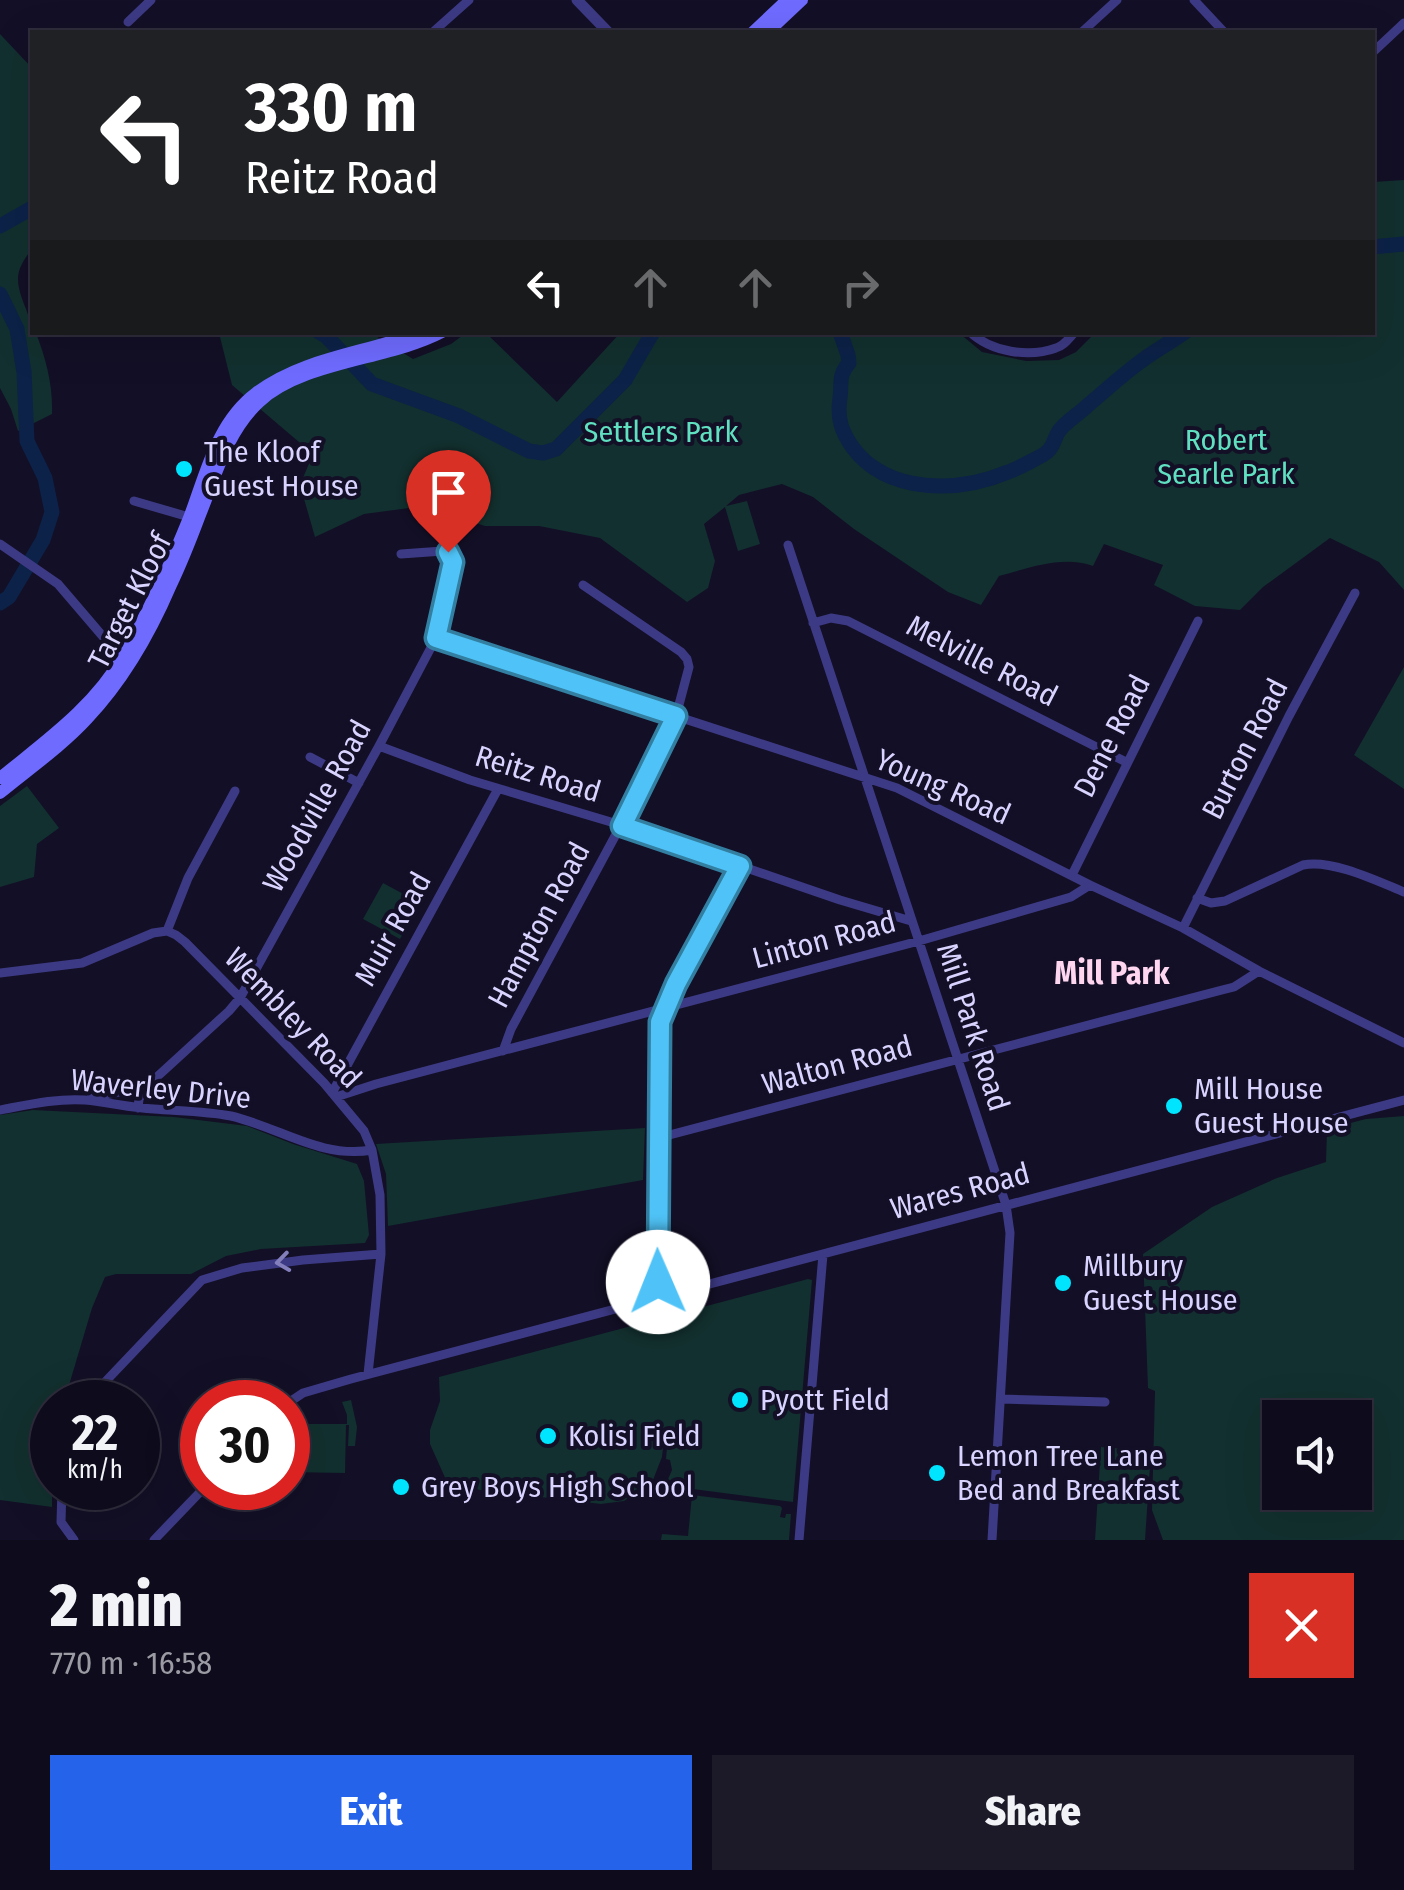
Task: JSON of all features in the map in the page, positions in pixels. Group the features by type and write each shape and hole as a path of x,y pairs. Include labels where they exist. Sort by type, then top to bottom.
{"main road":[{"path":"755,30 788,0"},
{"path":"770,30 802,0"},
{"path":"258,397 389,341 418,344 436,335"},
{"name":"Target Kloof","path":"0,778 85,722 122,678 125,662 189,517 212,451 230,420 258,397"},
{"name":"Target Kloof","path":"125,662 169,592 220,462 258,397"},
{"name":"Target Kloof","path":"0,793 26,764"}],"street":[{"path":"128,22 151,0"},
{"path":"436,30 468,0"},
{"path":"577,0 606,30"},
{"path":"1084,30 1117,0"},
{"path":"1194,0 1222,30"},
{"path":"1375,50 1404,23"},
{"path":"974,335 992,348 1036,352 1058,348 1072,335"},
{"path":"134,501 189,517"},
{"path":"0,544 66,592 125,662"},
{"name":"Mill Park Road","path":"788,545 1006,1204 1010,1233 992,1540"},
{"name":"Woodville Road","path":"147,1086 240,998 436,638 453,559 442,551 401,554"},
{"name":"Hampton Road","path":"503,1051 511,1028 622,826 676,716 689,667 685,656 584,585"},
{"name":"Burton Road","path":"1183,928 1355,594"},
{"name":"Melville Road","path":"813,623 831,618 848,621 1126,762"},
{"name":"Dene Road","path":"1072,874 1198,621"},
{"name":"Young Road","path":"436,638 896,788 1183,928 1259,971 1404,1043"},
{"name":"Reitz Road","path":"379,746 498,789 912,921"},
{"path":"310,757 359,783"},
{"name":"Muir Road","path":"334,1095 498,789"},
{"path":"0,973 82,963 167,931 188,878 235,791"},
{"path":"1197,898 1210,903 1225,901 1303,865 1316,863 1404,892"},
{"path":"660,1297 659,1036 664,1008 740,866"},
{"name":"Linton Road","path":"334,1095 918,941 1071,898 1090,884"},
{"name":"Wembley Road","path":"167,931 184,942 334,1095 364,1131 372,1150"},
{"name":"Walton Road","path":"658,1138 1222,990 1259,971"},
{"path":"82,1100 147,1086"},
{"path":"138,1108 147,1086"},
{"name":"Waverley Drive","path":"0,1110 82,1100 224,1115 322,1148 351,1153 372,1150"},
{"name":"Wares Road","path":"310,1390 1404,1100"},
{"path":"368,1374 380,1254 380,1196 372,1150"},
{"path":"107,1380 202,1280 242,1268 380,1254"},
{"path":"799,1540 823,1254"},
{"path":"1002,1399 1104,1402"},
{"path":"61,1510 61,1522 74,1540"},
{"path":"154,1540 183,1510"}],"green space":[{"path":"0,34 30,66 30,252 19,271 18,284 30,320 30,335 37,335 46,362 52,414 18,431 0,388"},
{"path":"1404,180 1404,590 1379,562 1330,538 1263,587 1240,610 1195,606 1154,585 1163,565 1104,544 1093,566 1058,562 999,576 981,605 948,592 813,497 782,484 739,495 726,506 747,501 760,544 738,551 725,507 704,524 715,561 708,588 687,602 600,538 539,526 485,526 424,506 364,514 315,537 300,485 313,454 232,385 220,335 374,335 413,359 463,335 488,335 557,402 618,335 961,335 982,352 1026,361 1059,360 1076,352 1093,335 1375,335 1375,182"},
{"path":"1404,667 1404,789 1354,755"},
{"path":"27,786 59,828 37,844 34,877 0,887 0,806"},
{"path":"383,883 420,903 400,939 363,919"},
{"path":"33,1110 174,1117 247,1126 357,1164 364,1181 369,1235 365,1243 261,1249 226,1256 191,1274 105,1277 71,1380 30,1380 30,1504 0,1500 0,1115"},
{"path":"1404,1116 1404,1540 1163,1540 1152,1510 1155,1391 1148,1388 1143,1254 1212,1207 1277,1178 1326,1162 1327,1129 1366,1119"},
{"path":"645,1128 643,1180 388,1226 386,1174 376,1144"},
{"path":"812,1280 793,1502 685,1488 662,1493 672,1470 670,1460 666,1459 667,1447 663,1448 651,1485 624,1501 601,1504 480,1490 447,1482 430,1444 430,1430 440,1401 439,1377"},
{"path":"351,1400 357,1427 355,1446 348,1446 346,1425 345,1473 310,1472 310,1424 347,1424 342,1402"},
{"path":"1101,1447 1151,1451 1145,1540 1095,1540"},
{"path":"692,1495 780,1506 780,1517 791,1514 789,1540 661,1540 662,1534 688,1536"}],"waterway":[{"path":"0,226 30,209"},
{"path":"1375,247 1404,244"},
{"path":"0,294 17,329 24,372 27,441 45,478 52,512 43,540 9,597 0,603"},
{"path":"324,335 372,384 459,416 529,451 543,453 556,449 625,380 651,335"},
{"path":"841,335 849,363 841,380 840,418 853,448 885,474 904,481 946,486 988,479 1046,453 1068,421 1133,367 1180,335"}],"place":[{"name":"The Kloof Guest House","path":"184,469"},
{"name":"Mill House Guest House","path":"1174,1106"},
{"name":"Millbury Guest House","path":"1063,1283"},
{"name":"Pyott Field","path":"740,1400"},
{"name":"Kolisi Field","path":"548,1436"},
{"name":"Lemon Tree Lane Bed and Breakfast","path":"937,1473"},
{"name":"Grey Boys High School","path":"401,1487"}],"district":[{"name":"Mill Park","path":"1112,973"}],"route":[{"path":"448,552 453,559 452,572 436,638 676,716 622,826 740,866 676,984 660,1022 658,1282"}],"park label":[{"name":"Settlers Park","path":"661,432"},
{"name":"Robert Searle Park","path":"1226,457"}]}
